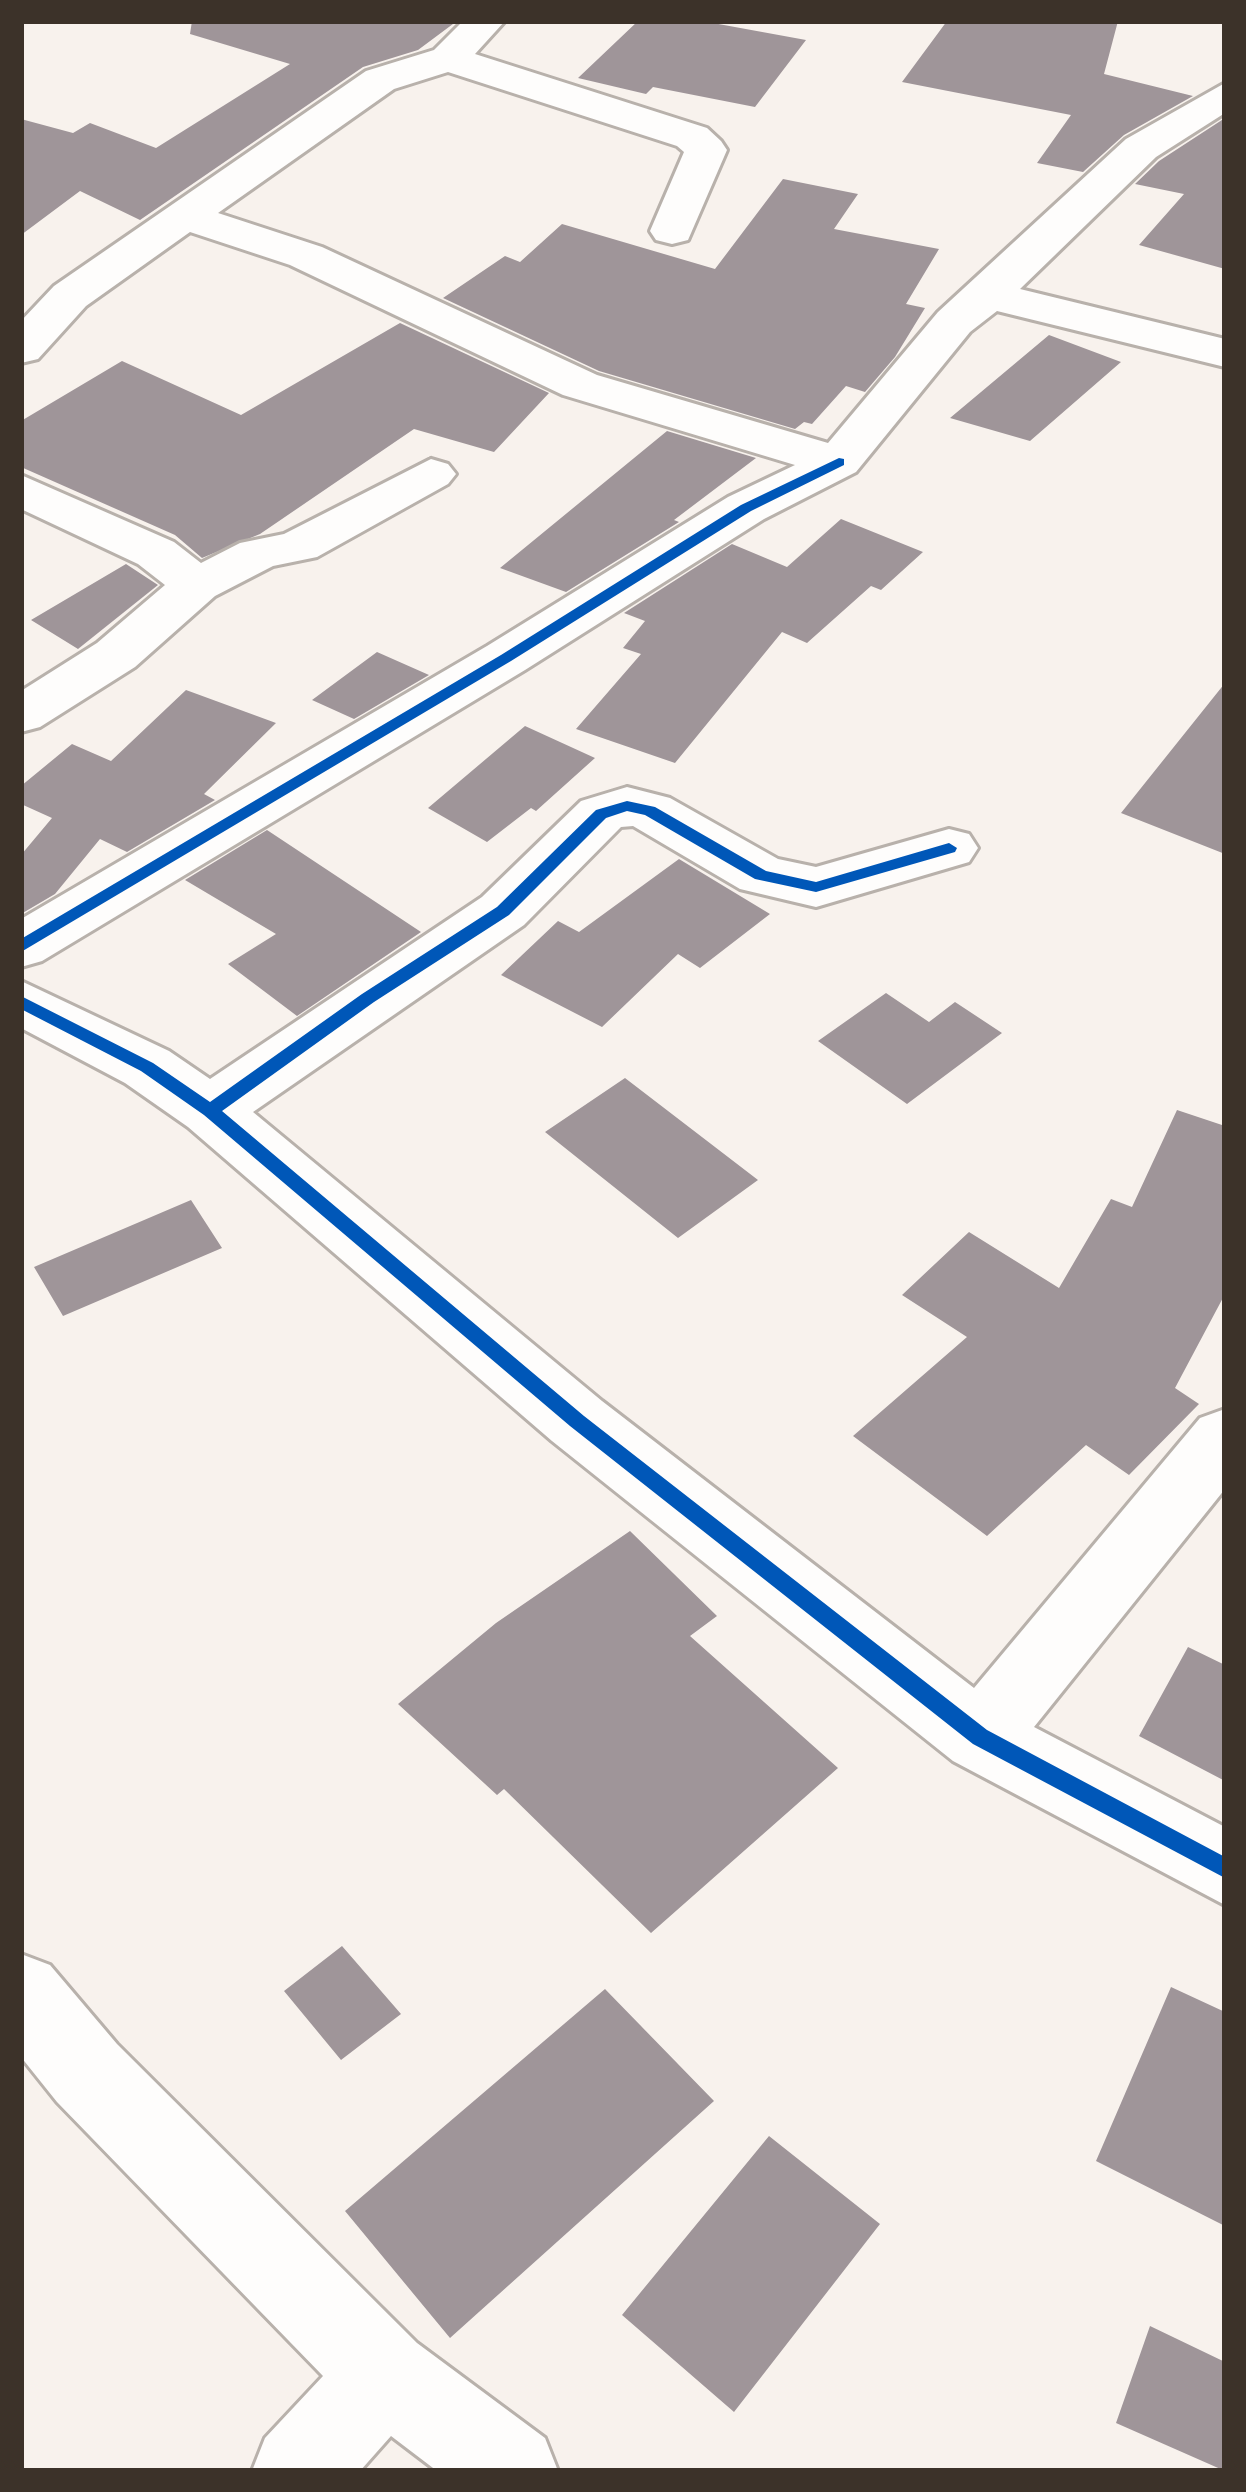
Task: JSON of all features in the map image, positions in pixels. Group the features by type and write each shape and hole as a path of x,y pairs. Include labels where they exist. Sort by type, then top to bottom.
{"street":[{"path":"21,349 70,296 380,80 448,59 485,21"},
{"path":"448,59 692,137 706,149 672,231"},
{"path":"21,946 506,658 746,508 839,462 954,322 1141,148 1225,94"},
{"path":"184,217 306,256 580,385 839,462"},
{"path":"988,295 1225,353"},
{"path":"21,715 116,655 197,585 258,554 299,546 430,474"},
{"path":"21,490 156,554 197,585"},
{"path":"211,1111 368,998 503,911 601,814 627,806 650,811 761,875 816,887 949,848"},
{"path":"21,1002 147,1067 211,1111 577,1421 980,1737 1225,1868"},
{"path":"980,1737 1225,1438"},
{"path":"21,1993 87,2073 385,2375 512,2471"},
{"path":"298,2471 385,2375"}],"building":[{"path":"192,21 457,21 418,50 363,67 140,220 80,191 21,235 21,119 73,133 90,123 156,148 290,64 190,34"},
{"path":"638,21 702,21 806,40 755,107 653,87 646,94 578,78"},
{"path":"947,21 1118,21 1104,74 1193,96 1124,135 1083,172 1037,163 1071,115 902,82"},
{"path":"1225,118 1225,269 1139,245 1184,194 1135,184 1159,161"},
{"path":"783,179 858,194 834,229 939,249 906,304 925,308 895,357 865,392 846,386 812,424 804,422 795,429 599,371 443,298 505,256 520,262 562,224 715,269"},
{"path":"400,323 549,393 494,452 414,429 260,534 202,558 175,535 21,467 21,421 122,361 241,415"},
{"path":"1049,335 1121,362 1030,441 950,418"},
{"path":"667,431 756,458 674,520 679,522 566,592 500,568"},
{"path":"841,519 923,552 881,590 871,586 807,643 782,632 675,763 576,729 641,654 623,648 645,621 624,613 732,544 787,567"},
{"path":"126,564 158,585 78,649 31,620"},
{"path":"377,652 429,675 354,719 312,700"},
{"path":"1225,683 1225,854 1121,813"},
{"path":"186,690 276,723 204,794 215,800 127,852 100,839 55,894 21,914 21,855 52,818 21,804 21,786 72,744 111,761"},
{"path":"525,726 595,758 536,811 531,808 487,842 428,808"},
{"path":"267,830 421,932 297,1016 228,964 276,934 185,880"},
{"path":"679,859 770,914 700,968 678,954 602,1027 501,975 558,921 579,932"},
{"path":"886,993 929,1022 955,1002 1002,1033 907,1104 818,1041"},
{"path":"625,1078 758,1180 678,1238 545,1132"},
{"path":"1177,1110 1225,1126 1225,1294 1175,1388 1199,1404 1129,1475 1086,1445 987,1536 853,1436 967,1337 902,1295 969,1232 1059,1288 1111,1199 1132,1207"},
{"path":"191,1200 222,1248 63,1316 34,1267"},
{"path":"630,1531 717,1616 690,1636 838,1768 651,1933 504,1789 497,1795 398,1704 496,1623"},
{"path":"1188,1647 1225,1665 1225,1781 1139,1736"},
{"path":"342,1946 401,2014 341,2060 284,1991"},
{"path":"1171,1987 1225,2012 1225,2226 1096,2161"},
{"path":"605,1989 714,2101 450,2338 345,2211"},
{"path":"769,2136 880,2224 734,2412 622,2315"},
{"path":"1150,2326 1225,2362 1225,2471 1116,2423"}],"cycle path":[{"path":"21,946 506,658 746,508 839,462"},
{"path":"210,1111 368,998 503,911 601,814 627,806 650,811 761,875 816,887 949,848"},
{"path":"21,1002 147,1067 210,1111 577,1421 980,1737 1225,1868"}]}
